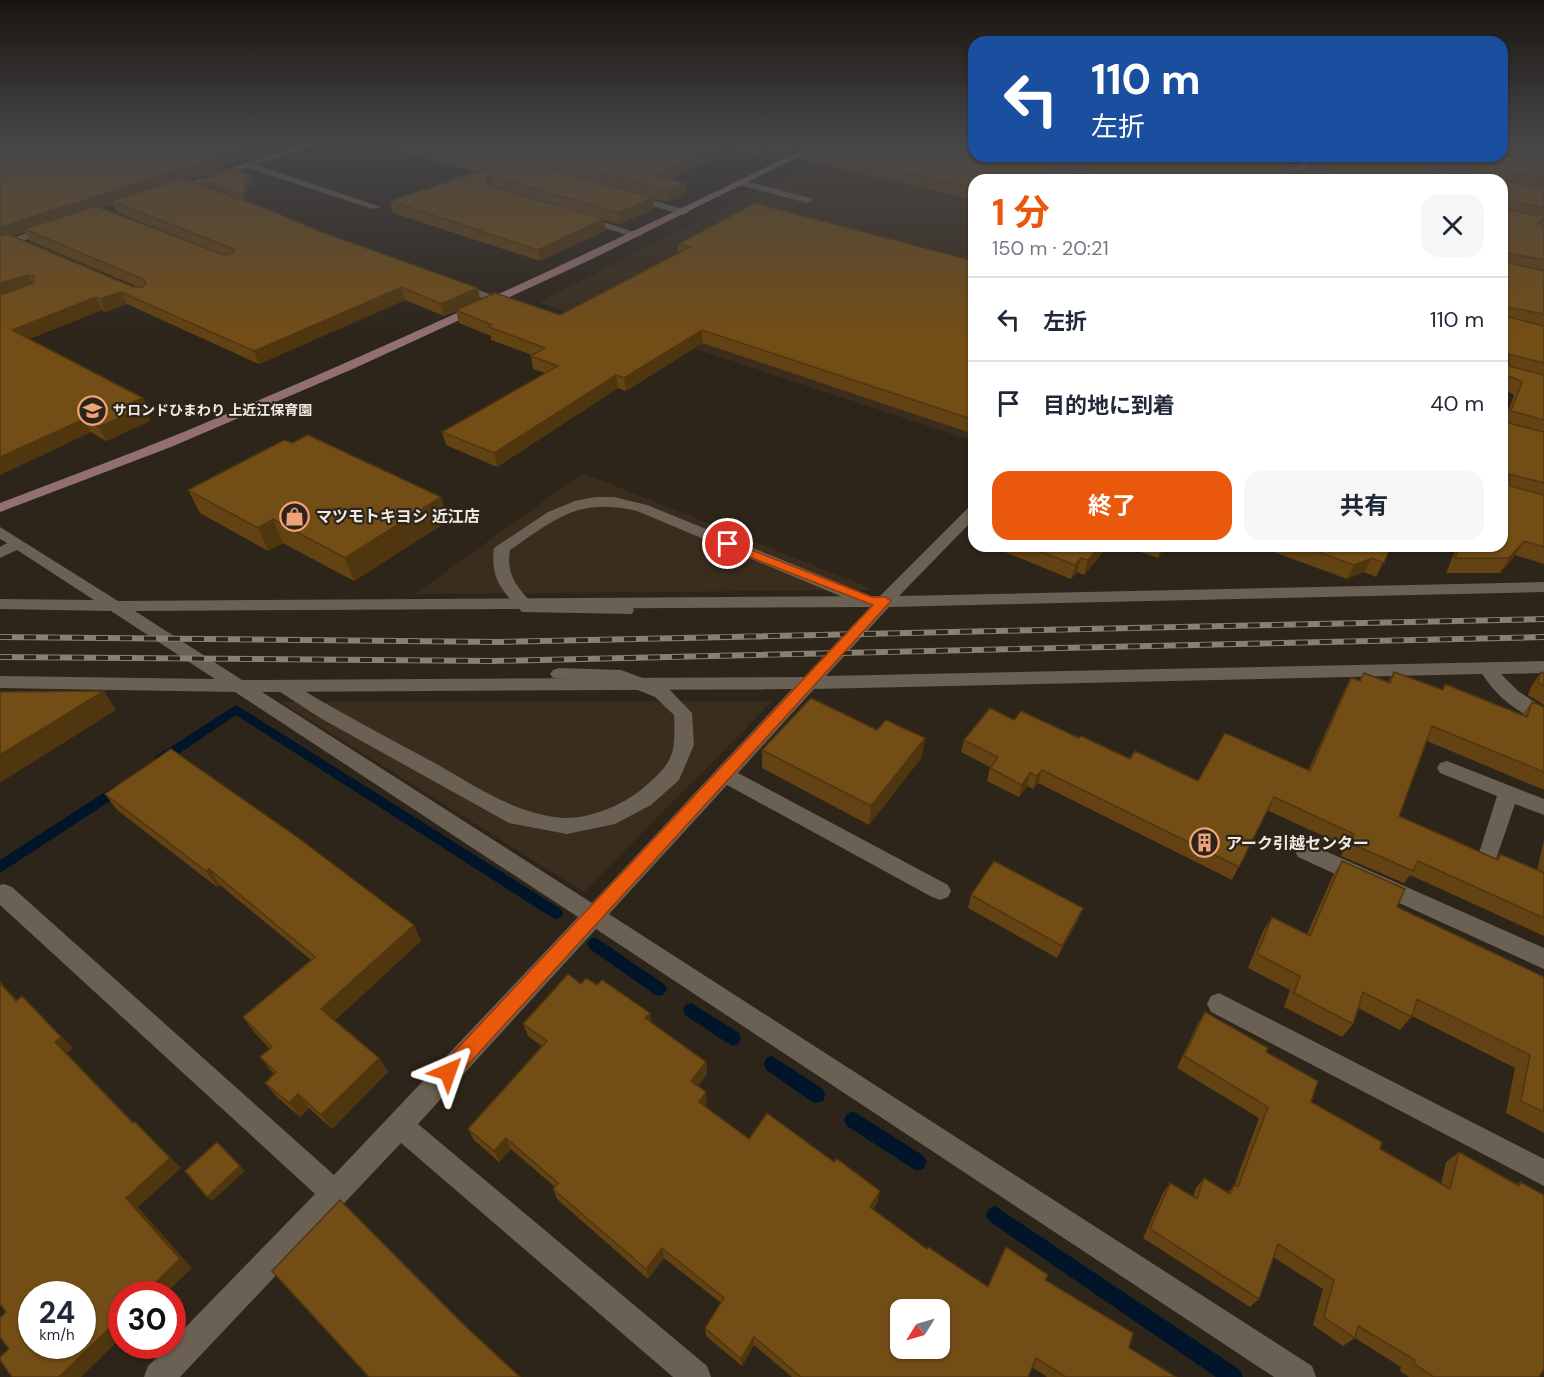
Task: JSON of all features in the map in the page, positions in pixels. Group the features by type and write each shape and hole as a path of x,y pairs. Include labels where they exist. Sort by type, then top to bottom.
{"street":[{"path":"665,206 684,212"},
{"path":"0,508 189,435 497,300 695,206"},
{"path":"570,215 638,235"},
{"path":"0,245 58,226"},
{"path":"15,240 37,249"},
{"path":"442,280 497,300"},
{"path":"626,610 528,609 503,581 499,565 502,548 558,512 582,502 610,501 642,508 878,601"},
{"path":"159,1377 400,1125 811,683 878,601 968,516"},
{"path":"0,532 593,915 1301,1377"},
{"path":"0,553 17,544"},
{"path":"0,604 114,606 878,601 1544,587"},
{"path":"0,682 237,686 811,683 1544,667"},
{"path":"1486,668 1497,683 1534,711 1544,715"},
{"path":"283,686 328,714 516,817 567,826 608,818 644,799 672,775 685,745 683,713 661,692 615,674 559,674"},
{"path":"1447,768 1544,807"},
{"path":"725,775 939,891"},
{"path":"1489,853 1508,793"},
{"path":"1305,850 1544,959"},
{"path":"0,896 4,893 334,1193"},
{"path":"1219,1004 1544,1173"},
{"path":"400,1125 696,1377"}],"shaded area":[{"path":"729,206 968,206 968,439 681,344 669,350 539,302"},
{"path":"583,473 875,590 415,594"},
{"path":"772,701 584,892 281,702"}],"building":[{"path":"0,206 65,206 0,227"},
{"path":"97,206 224,255 234,253 234,249 124,206 259,206 324,233 478,288 441,304 402,287 254,351 121,292 100,299 96,297 12,330 143,398 133,402 143,407 99,427 84,419 0,457 0,295 34,283 34,276 28,275 0,283 0,236 8,234 133,287 142,287 146,283 143,279 24,229"},
{"path":"406,206 560,206 604,219 538,250"},
{"path":"596,206 634,206 619,213"},
{"path":"749,206 767,206 968,259 968,418 702,330 624,378 616,375 494,453 442,432 558,366 531,356 545,348 489,327 492,325 456,310 495,293 560,315 690,247 678,244"},
{"path":"1508,209 1538,216 1544,212 1544,218 1539,222 1540,225 1544,225 1544,260 1508,253"},
{"path":"1508,262 1544,271 1544,314 1508,307"},
{"path":"1508,317 1544,326 1544,363 1508,354"},
{"path":"1508,354 1509,366 1544,375 1544,420 1511,411 1522,382 1510,376 1508,379"},
{"path":"1508,422 1544,432 1544,483 1509,474 1510,486 1544,495 1544,547 1524,541 1509,558 1455,558 1458,552 1508,552"},
{"path":"308,435 441,497 345,558 273,519 258,528 188,490 284,440 292,443"},
{"path":"1041,552 1095,552 1088,560 1081,558 1075,565"},
{"path":"1318,552 1389,552 1384,563 1372,558 1354,565"},
{"path":"1394,672 1443,690 1445,684 1527,717 1532,702 1544,707 1544,772 1432,726 1399,816 1498,860 1500,854 1544,873 1544,918 1418,861 1413,871 1350,843 1354,834 1274,797 1239,867 1042,770 1037,776 1030,773 1022,785 990,768 998,757 964,740 990,708 1014,720 1021,711 1130,759 1135,751 1198,781 1225,733 1310,771 1351,678 1360,681 1364,673 1390,683"},
{"path":"1541,672 1544,673 1544,686 1538,682"},
{"path":"104,691 0,755 0,692"},
{"path":"811,698 877,730 886,720 925,738 871,806 762,750"},
{"path":"171,749 297,837 414,925 321,1009 379,1058 321,1115 298,1094 289,1103 265,1083 276,1072 260,1057 272,1047 243,1017 315,957 209,869 206,871 105,794"},
{"path":"994,861 1083,908 1062,946 971,895"},
{"path":"1342,861 1405,889 1397,907 1544,977 1544,1112 1521,1101 1530,1055 1417,999 1412,1017 1363,992 1353,1024 1294,993 1300,976 1257,954 1272,917 1310,936"},
{"path":"568,974 581,984 586,978 597,985 602,980 650,1013 645,1018 706,1062 691,1081 706,1092 699,1102 749,1139 767,1113 834,1162 837,1159 880,1191 870,1207 927,1249 928,1247 988,1287 1006,1247 1048,1275 1045,1280 1133,1333 1129,1348 1176,1377 1066,1377 1036,1358 1028,1377 801,1377 754,1337 741,1359 705,1328 724,1298 662,1248 646,1269 553,1189 558,1183 506,1138 494,1151 468,1129 547,1041 523,1024"},
{"path":"0,983 16,1001 22,996 61,1037 55,1042 170,1158 126,1198 180,1259 157,1281 108,1281 108,1330 96,1341 96,1281 18,1281 18,1359 78,1359 59,1377 12,1377 0,1360 0,1357 9,1349 0,1337 0,1318 6,1312 0,1304"},
{"path":"1205,1012 1268,1048 1266,1052 1318,1081 1311,1102 1382,1142 1380,1149 1450,1189 1459,1152 1519,1186 1520,1182 1544,1195 1544,1369 1539,1377 1434,1377 1414,1364 1415,1360 1358,1326 1355,1338 1324,1317 1334,1280 1278,1244 1259,1299 1150,1229 1170,1183 1197,1199 1204,1178 1230,1194 1234,1185 1238,1187 1268,1107 1184,1056"},
{"path":"217,1142 240,1166 207,1197 185,1171"},
{"path":"340,1200 461,1322 520,1377 369,1377 272,1271"}],"waterway":[{"path":"160,760 236,709 556,913"},
{"path":"0,867 119,788"},
{"path":"595,944 659,989"},
{"path":"691,1010 733,1038"},
{"path":"772,1064 817,1095"},
{"path":"853,1120 918,1162"},
{"path":"995,1215 1233,1377"}],"railway":[{"path":"0,637 498,642 1544,619"},
{"path":"0,657 493,661 1544,637"}],"place":[{"name":"サロンドひまわり 上近江保育園","path":"92,410"},
{"name":"マツモトキヨシ 近江店","path":"295,516"},
{"name":"アーク引越センター","path":"1205,843"}],"route":[{"path":"448,1072 885,601 870,602 728,544"}]}
